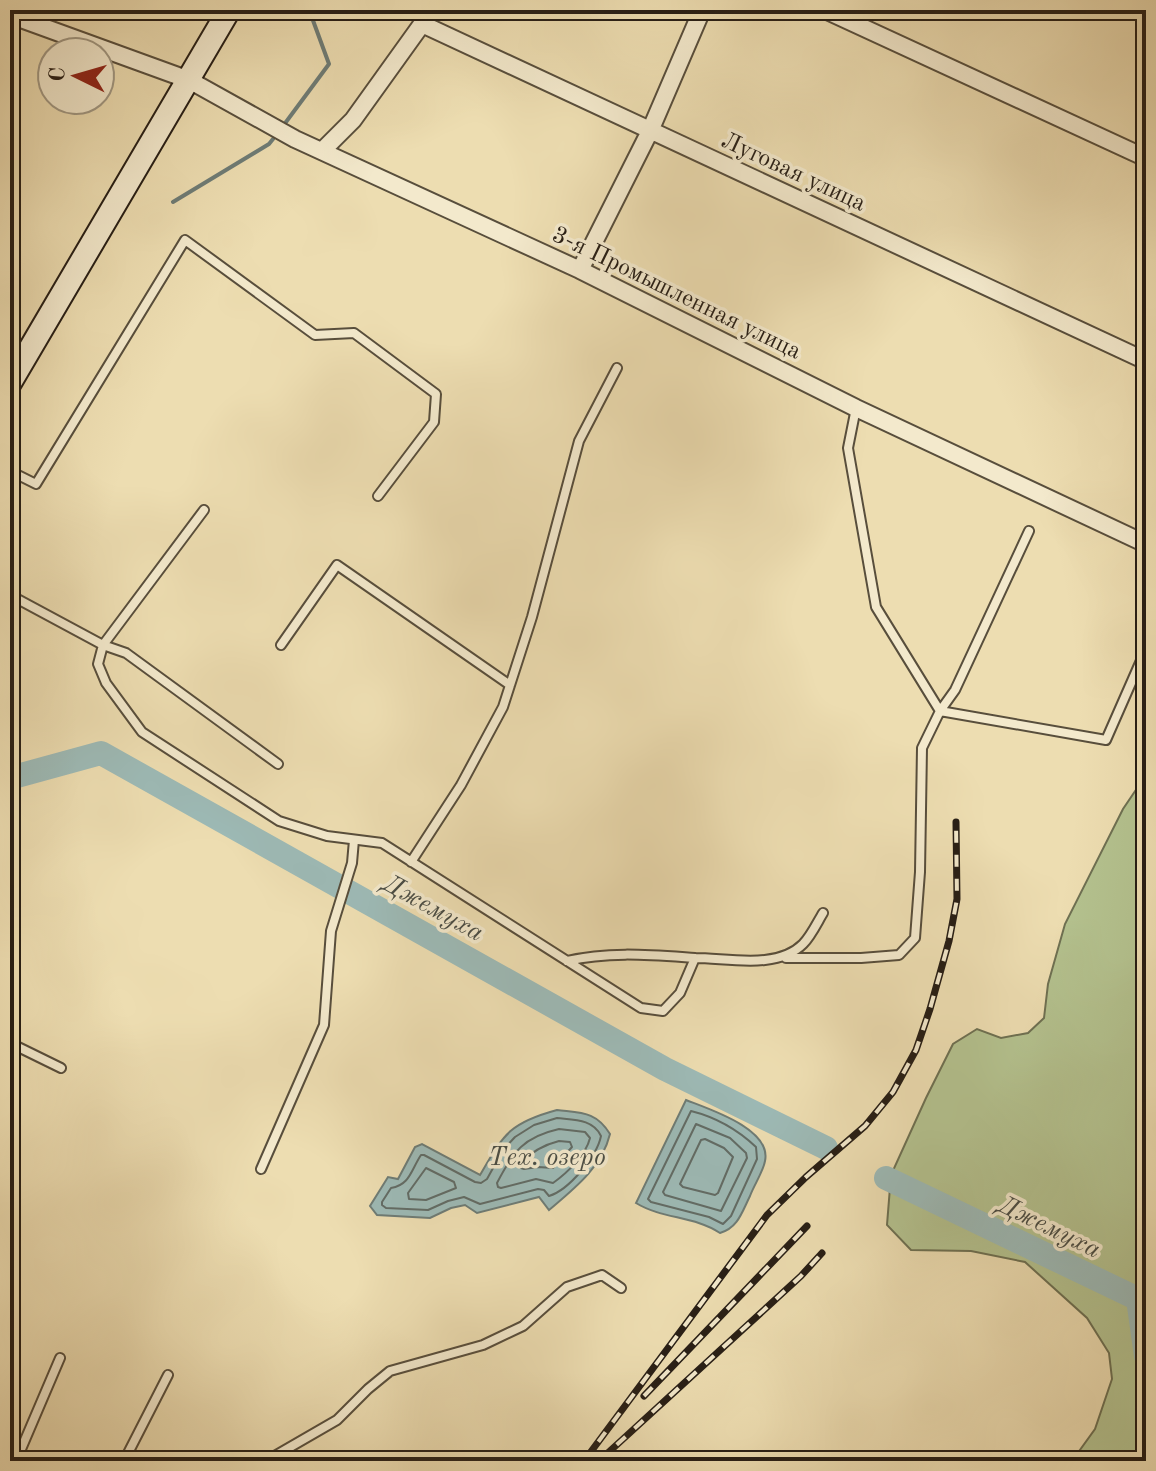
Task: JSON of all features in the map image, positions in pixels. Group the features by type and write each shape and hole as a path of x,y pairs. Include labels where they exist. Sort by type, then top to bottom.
{"street":[{"path":"10,383 229,10"},
{"path":"322,151 353,120 432,10"},
{"path":"580,270 650,131 702,10"},
{"path":"825,10 1146,158"},
{"name":"3-я Промышленная улица","path":"10,15 189,80 295,139 580,270 856,408 1146,544"},
{"name":"Луговая улица","path":"422,24 1146,361"}],"lane":[{"path":"10,471 36,484 185,240 315,335 354,333 436,394 434,422 378,496"},
{"path":"411,862 461,785 503,707 532,617 579,441 617,368"},
{"path":"856,408 848,448 876,607 940,711 1106,740 1146,649"},
{"path":"204,510 103,645 98,664 106,683 142,732 279,821 327,836 382,843 641,1008 663,1011 680,993 695,958"},
{"path":"567,961 618,953 758,961 899,955 915,938 920,872 922,748 940,711 955,690 1029,531"},
{"path":"281,645 337,565 510,685"},
{"path":"10,595 103,645 126,653 278,764"},
{"path":"261,1169 324,1025 331,931 352,863 354,840"},
{"path":"785,958 805,943 823,913"},
{"path":"10,1043 61,1068"},
{"path":"266,1461 337,1420 390,1371 483,1345 523,1326 567,1287 602,1275 621,1288"},
{"path":"16,1461 60,1358"},
{"path":"124,1461 168,1375"}],"green space":[{"path":"1146,775 1146,1461 1072,1461 1095,1429 1112,1379 1109,1353 1087,1318 1025,1262 971,1251 911,1250 887,1225 891,1175 953,1044 977,1029 1001,1038 1028,1033 1044,1018 1048,984 1065,924 1123,809"}],"water":[{"name":"Тех. озеро","path":"686,1100 737,1122 759,1139 765,1150 764,1165 742,1213 731,1227 720,1233 700,1223 636,1203"},
{"name":"Тех. озеро","path":"557,1110 593,1117 610,1134 594,1167 549,1210 539,1197 477,1213 465,1205 430,1218 377,1215 370,1206 388,1177 398,1179 415,1147 422,1144 480,1175 495,1149 518,1125"}],"waterway":[{"path":"286,122 329,64 311,15 313,10"},
{"path":"173,202 273,139"},
{"name":"Джемуха","path":"10,778 101,753 665,1069 826,1148"},
{"name":"Джемуха","path":"886,1178 1138,1299 1146,1356"},
{"path":"1138,1299 1146,1286"}],"railway":[{"path":"584,1461 767,1215 865,1126 893,1092 916,1050 949,941 957,899 956,822"},
{"path":"644,1396 807,1226"},
{"path":"599,1461 801,1276 822,1253"}]}
